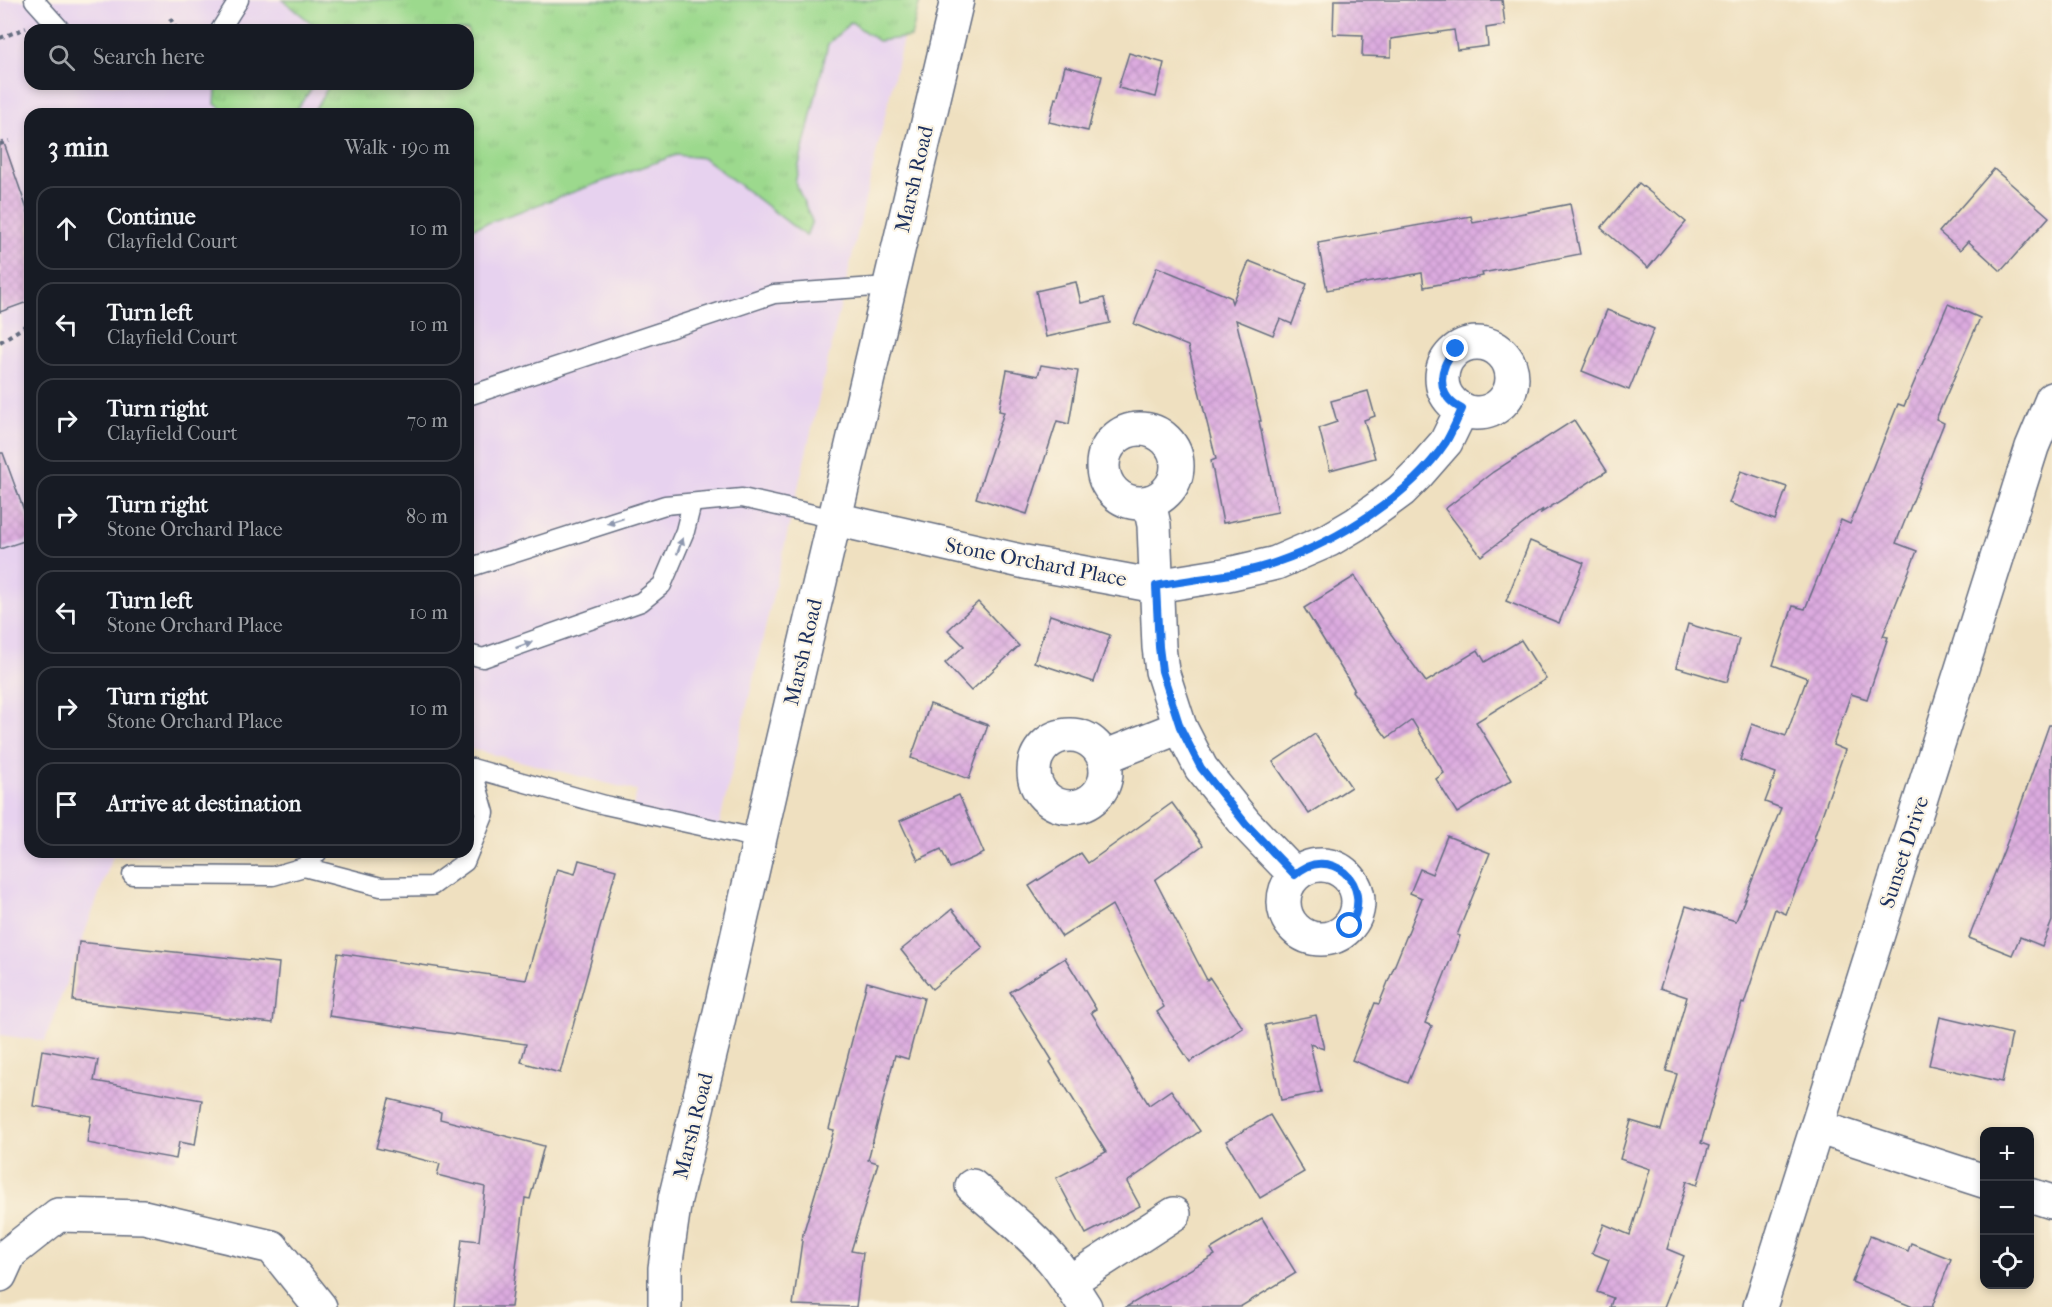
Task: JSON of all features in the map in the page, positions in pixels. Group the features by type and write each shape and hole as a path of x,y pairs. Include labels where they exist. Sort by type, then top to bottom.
{"street":[{"name":"Marsh Road","path":"664,1307 665,1268 675,1199 957,0"},
{"name":"Sunset Drive","path":"1760,1307 2032,447 2052,399"},
{"name":"Stone Orchard Place","path":"835,519 1025,561 1156,586 1224,575 1276,563 1329,540 1356,524 1401,491 1418,474 1446,442 1462,409"},
{"path":"1149,502 1154,525 1162,671 1180,727 1201,768 1246,824 1295,875"},
{"path":"1104,757 1180,727"},
{"path":"1817,1127 1980,1179"},
{"path":"972,1186 1052,1259 1077,1294 1174,1214"},
{"path":"2034,1196 2052,1202"},
{"path":"0,1275 10,1253 58,1215 144,1217 272,1246 320,1307"}],"lane":[{"path":"34,0 56,24"},
{"path":"224,24 239,0"},
{"path":"474,394 774,294 889,286"},
{"path":"474,566 664,505 742,498 835,519"},
{"path":"474,656 483,658 640,602 662,585 686,531 692,503"},
{"path":"474,770 605,804 760,839"},
{"path":"474,781 485,813 474,840"},
{"path":"304,867 312,858"},
{"path":"132,875 273,876 304,867 381,887 432,886 465,862 467,858"}],"path":[{"path":"170,18 174,24"},
{"path":"0,38 24,29"},
{"path":"0,144 9,141"},
{"path":"0,342 24,326"}],"shaded area":[{"path":"0,0 912,0 718,830 632,811 637,791 474,750 474,108 24,108 24,858 112,858 45,1041 0,1035"}],"green space":[{"path":"283,0 920,0 911,37 878,41 851,22 828,44 795,182 812,221 806,236 704,158 676,155 474,228 474,108 316,108 326,90 474,90 474,24 313,24"},
{"path":"311,90 297,108 220,108 215,104 216,91"}],"building":[{"path":"1334,0 1502,0 1505,25 1486,28 1488,46 1457,50 1454,30 1391,39 1391,57 1362,56 1363,35 1333,34"},
{"path":"1129,53 1164,63 1156,97 1118,88"},
{"path":"1065,66 1102,76 1088,131 1049,122"},
{"path":"4,143 24,201 24,303 0,312 0,144"},
{"path":"1994,169 2049,217 2001,271 1968,241 1960,250 1939,232"},
{"path":"1639,183 1686,222 1648,268 1601,228"},
{"path":"1570,204 1580,254 1424,287 1422,273 1327,290 1318,243 1471,216 1473,223"},
{"path":"1249,261 1307,284 1292,324 1280,319 1273,335 1236,320 1261,421 1259,421 1278,512 1223,523 1211,461 1216,459 1188,346 1134,324 1157,267 1230,297 1232,303"},
{"path":"1076,282 1081,303 1104,298 1110,323 1046,337 1036,291"},
{"path":"1948,304 1980,318 1936,419 1944,423 1896,543 1917,551 1883,636 1888,637 1867,699 1851,694 1833,745 1845,750 1814,838 1816,839 1786,914 1775,909 1744,1004 1742,1003 1701,1143 1709,1146 1697,1185 1687,1181 1667,1249 1684,1256 1664,1307 1610,1307 1613,1298 1597,1292 1609,1260 1592,1253 1604,1224 1630,1235 1650,1169 1620,1159 1631,1121 1661,1130 1677,1074 1666,1071 1687,997 1660,988 1686,906 1736,921 1781,808 1765,802 1776,773 1740,760 1752,724 1786,736 1807,678 1773,665 1793,606 1805,609 1841,520 1850,524 1898,404 1904,406"},
{"path":"1607,310 1654,329 1629,390 1582,371"},
{"path":"1041,365 1078,371 1069,424 1057,421 1027,514 976,498 1004,412 999,411 1007,370 1038,376"},
{"path":"1368,391 1375,416 1364,420 1375,458 1330,470 1319,428 1337,422 1331,401"},
{"path":"1574,420 1607,471 1541,513 1543,509 1481,556 1445,509 1493,472"},
{"path":"0,453 3,453 24,511 24,541 0,549"},
{"path":"1741,471 1787,487 1775,520 1729,503"},
{"path":"1530,541 1584,563 1559,623 1506,601"},
{"path":"1355,576 1391,634 1426,682 1478,650 1485,662 1521,640 1546,679 1476,722 1512,780 1457,813 1436,779 1444,773 1412,720 1387,738 1352,691 1354,689 1304,608"},
{"path":"978,602 1019,646 971,691 945,663 964,646 948,630"},
{"path":"1050,615 1110,635 1094,682 1034,662"},
{"path":"1688,624 1739,639 1727,682 1676,667"},
{"path":"930,704 988,725 969,779 911,758"},
{"path":"2049,725 2052,725 2052,921 2042,946 2020,937 2012,955 1969,938 2010,835"},
{"path":"1315,734 1351,787 1309,814 1273,762"},
{"path":"959,795 984,853 950,868 941,849 918,860 900,821"},
{"path":"1172,803 1203,845 1155,880 1207,980 1210,978 1243,1028 1190,1062 1157,1012 1164,1007 1112,905 1062,937 1029,886 1081,853 1088,863"},
{"path":"1447,836 1490,853 1425,1023 1432,1026 1408,1083 1352,1060 1375,1003 1379,1004 1422,898 1410,893 1420,869 1432,874"},
{"path":"579,860 616,870 560,1073 521,1062 526,1044 329,1016 338,953 526,980 557,869 575,874"},
{"path":"952,909 983,948 932,989 901,950"},
{"path":"79,942 279,963 273,1023 73,1001"},
{"path":"1065,958 1096,1009 1091,1012 1149,1105 1171,1090 1200,1131 1127,1182 1140,1206 1086,1234 1056,1178 1106,1152 1010,992"},
{"path":"867,982 924,998 908,1059 895,1055 868,1160 878,1163 851,1251 863,1253 856,1307 793,1305 803,1234 834,1130 829,1129"},
{"path":"1316,1015 1324,1049 1310,1044 1321,1092 1281,1100 1265,1025"},
{"path":"1940,1017 2012,1034 2002,1082 1929,1065"},
{"path":"42,1050 98,1060 94,1081 202,1100 195,1145 179,1142 176,1159 87,1143 91,1116 33,1106"},
{"path":"389,1099 441,1112 440,1119 544,1146 530,1199 525,1198 511,1307 454,1307 462,1239 479,1241 485,1187 437,1175 440,1164 376,1148"},
{"path":"1270,1115 1304,1172 1260,1198 1226,1141"},
{"path":"1262,1218 1296,1273 1240,1307 1126,1307 1215,1255 1211,1249"},
{"path":"1870,1236 1908,1251 1911,1243 1951,1259 1932,1307 1913,1307 1852,1282"}],"route":[{"path":"1350,926 1356,916 1358,893 1353,882 1345,873 1323,864 1310,866 1295,875 1246,824 1201,768 1180,727 1162,671 1156,586 1224,575 1276,563 1329,540 1356,524 1401,491 1446,442 1462,409 1448,398 1441,377 1443,366 1456,349"}]}
